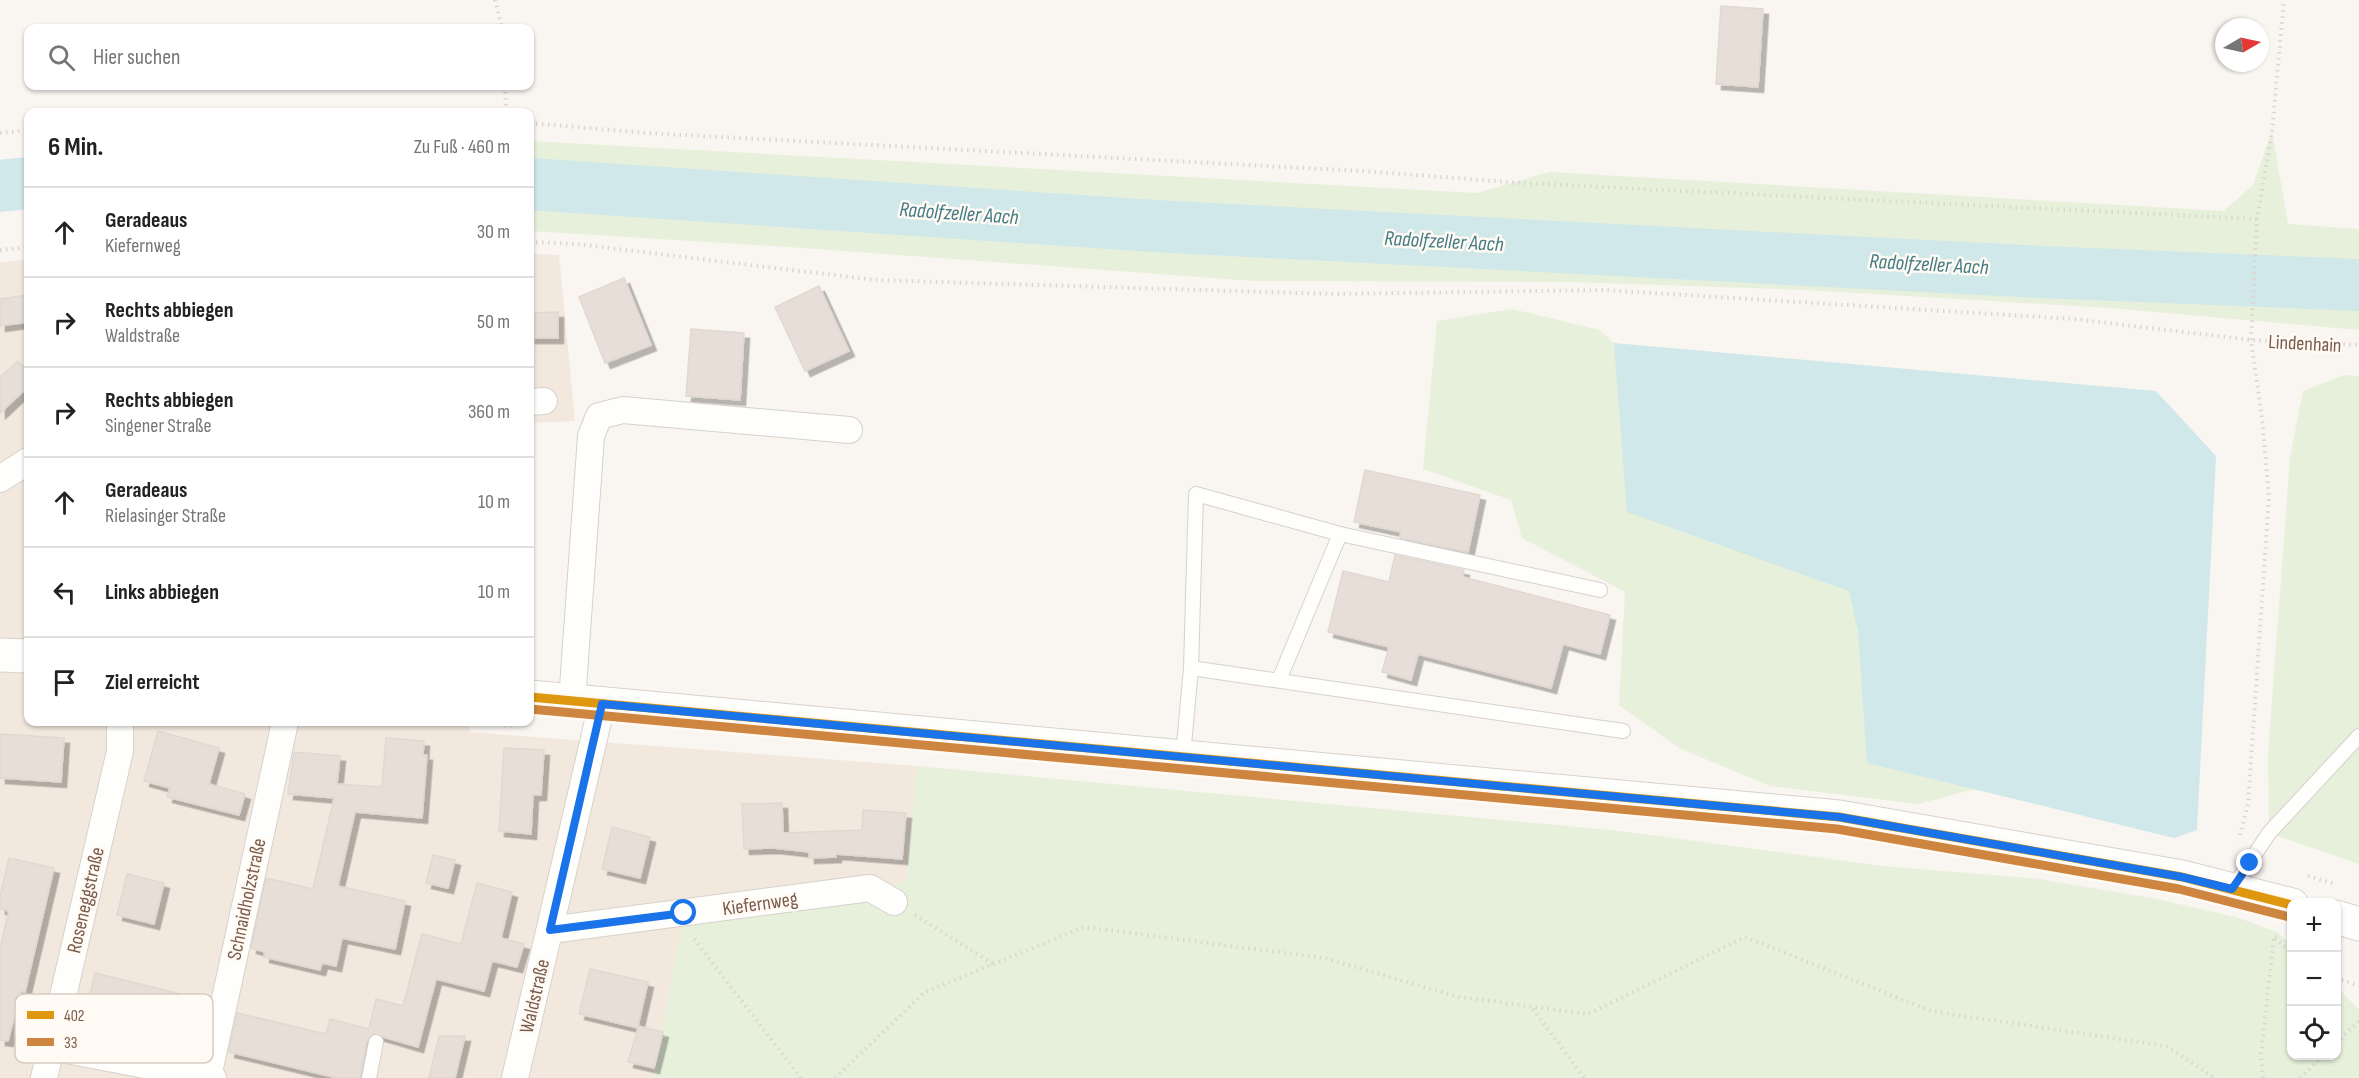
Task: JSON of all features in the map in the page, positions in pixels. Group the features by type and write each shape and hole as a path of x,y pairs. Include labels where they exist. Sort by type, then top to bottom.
{"main road":[{"path":"0,655 24,656"},
{"path":"534,697 1839,817 2182,877 2287,904"},
{"path":"2341,918 2359,924"}],"street":[{"name":"Waldstraße","path":"515,1078 550,930 587,703 591,435 600,416 623,410 849,430"},
{"path":"0,479 24,464"},
{"name":"Roseneggstraße","path":"63,994 120,751 120,726"},
{"name":"Schnaidholzstraße","path":"213,1063 284,726"},
{"name":"Kiefernweg","path":"550,930 870,888 894,902"},
{"name":"Roseneggstraße","path":"44,1078 47,1063"},
{"name":"Schnaidholzstraße","path":"136,1063 210,1077"}],"lane":[{"path":"1183,756 1191,668 1196,494 1340,534 1600,590"},
{"path":"1280,680 1340,534"},
{"path":"1191,668 1623,731"},
{"path":"2232,889 2269,833 2359,736"},
{"path":"369,1078 376,1042"}],"path":[{"path":"495,0 501,24"},
{"path":"2238,844 2248,804 2269,497 2262,418 2251,340 2257,219 2272,131 2284,0"},
{"path":"505,90 506,108"},
{"path":"534,123 646,133 1362,171 1521,183 2257,219"},
{"path":"0,133 24,130"},
{"name":"Lindenhain","path":"534,242 576,244 875,280 1332,294 1604,290 2074,319 2251,340 2359,345"},
{"path":"0,250 24,247"},
{"path":"894,902 993,965"},
{"path":"684,913 697,945 801,1078"},
{"path":"835,1078 925,992 1084,927 1324,958 1459,997 1587,1014 1745,937 1931,1011 2166,1046 2214,1078"},
{"path":"2263,1078 2261,1055 2274,936"},
{"path":"2341,979 2359,986"},
{"path":"1533,1008 1584,1078"},
{"path":"2341,1039 2359,1021"},
{"path":"2300,1078 2319,1060"}],"shaded area":[{"path":"534,254 559,255 575,421 534,423"},
{"path":"24,260 24,726 469,726 470,732 917,766 906,882 684,913 653,1078 0,1078 0,263"}],"green space":[{"path":"2272,131 2288,224 2359,229 2359,330 2110,308 1806,290 1573,282 1254,281 789,247 534,231 534,141 1477,193 1549,172 2224,211 2253,185"},
{"path":"1512,309 1600,330 1867,584 1986,786 1918,804 1770,786 1679,748 1619,705 1625,592 1522,538 1511,500 1423,469 1437,321"},
{"path":"2344,375 2359,376 2359,864 2269,833 2268,754 2290,458 2303,391"},
{"path":"917,766 1620,831 1883,866 2040,879 2156,899 2236,917 2277,932 2287,941 2287,1060 2341,1060 2341,991 2359,1010 2359,1078 653,1078 684,913 906,882"}],"water":[{"path":"1614,343 2156,391 2216,456 2197,830 2174,838 1867,763 1858,632 1849,591 1627,512"}],"building":[{"path":"1721,6 1763,9 1758,87 1716,84"},
{"path":"624,278 651,345 605,363 579,297"},
{"path":"819,286 849,351 805,371 775,307"},
{"path":"24,296 24,323 0,326 0,299"},
{"path":"558,312 558,338 534,338 534,313"},
{"path":"691,329 744,333 740,400 686,396"},
{"path":"18,361 24,368 24,391 0,413 0,377"},
{"path":"1365,470 1480,495 1468,552 1400,538 1401,532 1354,522"},
{"path":"1395,555 1464,570 1463,577 1610,615 1600,654 1563,644 1551,688 1418,654 1411,680 1382,672 1389,647 1328,632 1343,571 1389,582"},
{"path":"158,731 219,748 209,784 245,794 239,815 167,797 170,788 144,781"},
{"path":"0,734 64,738 61,782 0,778"},
{"path":"386,738 424,741 423,755 427,755 422,818 355,812 338,886 405,901 395,949 342,938 336,966 322,963 320,970 264,957 265,952 251,948 266,878 313,889 334,798 288,794 294,752 340,756 337,784 382,787"},
{"path":"504,748 544,750 541,795 533,795 531,834 499,831"},
{"path":"782,803 783,833 862,830 863,810 906,813 902,859 836,854 836,857 809,858 809,852 773,848 744,849 742,804"},
{"path":"612,827 650,837 640,878 602,869"},
{"path":"433,855 455,860 448,888 426,883"},
{"path":"9,858 54,868 25,992 15,994 15,1014 8,1041 0,1040 0,948 9,911 0,909 0,896"},
{"path":"127,874 164,883 154,924 117,915"},
{"path":"477,883 512,892 501,938 524,944 517,967 492,961 484,991 436,979 418,1047 373,1034 367,1040 360,1078 337,1078 229,1052 237,1013 326,1034 330,1019 369,1029 376,999 403,1006 422,934 461,944"},
{"path":"590,969 648,982 638,1026 663,1032 654,1068 628,1062 638,1028 579,1014"},
{"path":"95,973 181,994 90,994"},
{"path":"439,1036 465,1036 455,1078 429,1078"}],"waterway":[{"name":"Radolfzeller Aach","path":"0,186 24,183"},
{"name":"Radolfzeller Aach","path":"534,184 1154,226 2041,272 2359,285"}],"transit line":[{"name":"402","path":"534,697 1839,817 2182,877 2287,904"},
{"name":"33","path":"534,709 1837,829 2179,889 2287,916"}],"route":[{"path":"684,913 550,930 602,704 1839,817 2182,877 2232,889 2250,863"}]}
